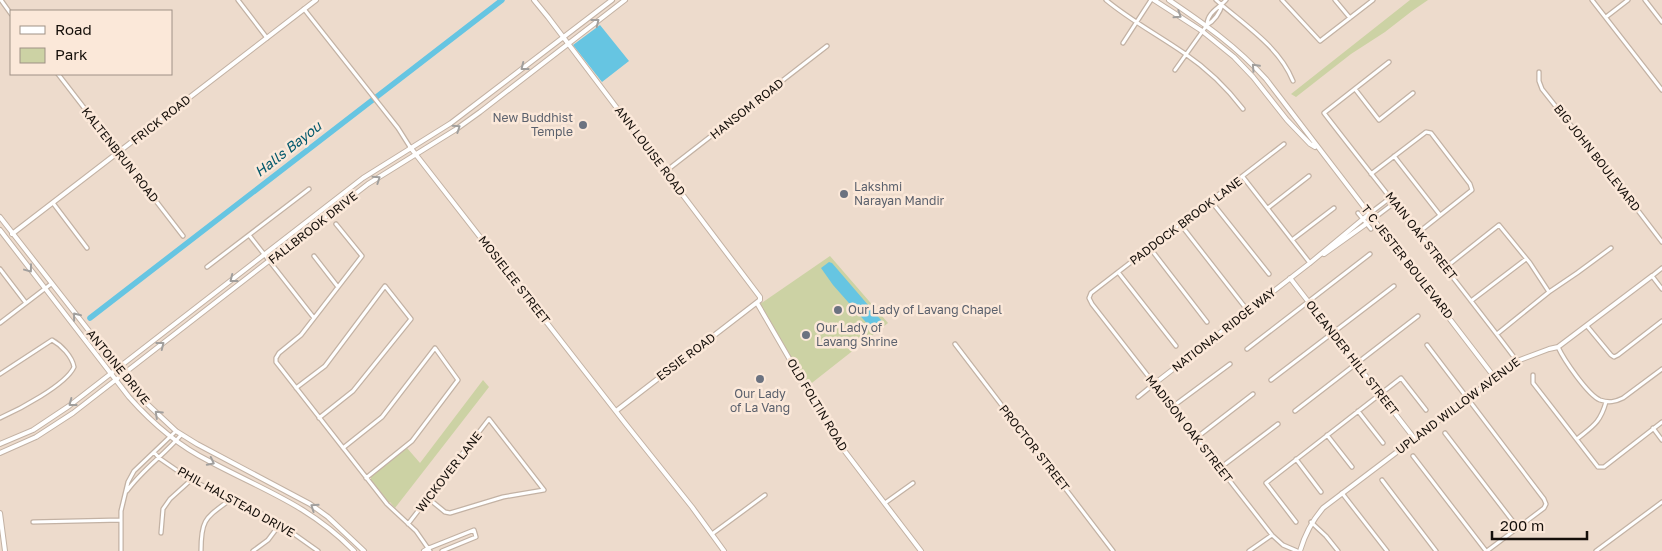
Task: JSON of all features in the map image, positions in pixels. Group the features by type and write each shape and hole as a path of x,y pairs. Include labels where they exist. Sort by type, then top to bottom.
{"street":[{"path":"0,0 10,13"},
{"path":"238,0 267,38"},
{"name":"FRICK ROAD","path":"6,239 316,0"},
{"name":"ANN LOUISE ROAD","path":"534,0 760,294 760,300 757,302"},
{"name":"FALLBROOK DRIVE","path":"0,444 33,430 51,418 363,178 459,117 612,0"},
{"name":"FALLBROOK DRIVE","path":"0,453 36,437 54,426 368,184 472,118 625,0"},
{"path":"1106,0 1186,54 1215,78 1243,110"},
{"path":"1122,43 1153,0"},
{"name":"T C JESTER BOULEVARD","path":"1153,0 1202,31 1234,57 1310,144 1317,148"},
{"name":"T C JESTER BOULEVARD","path":"1169,0 1207,25 1242,53 1266,79 1495,378"},
{"path":"1216,0 1270,47 1289,70 1293,81"},
{"path":"1174,70 1207,25 1208,19 1215,9 1226,0"},
{"path":"1282,0 1320,41 1373,0"},
{"path":"1335,0 1350,18"},
{"path":"1592,0 1662,90"},
{"path":"1606,17 1628,0"},
{"path":"1645,0 1662,22"},
{"name":"MOSIELEE STREET","path":"304,9 724,551"},
{"name":"HANSOM ROAD","path":"666,171 827,46"},
{"path":"1390,62 1355,89 1379,120 1414,93"},
{"name":"BIG JOHN BOULEVARD","path":"1539,72 1539,81 1542,89 1662,242"},
{"name":"KALTENBRUN ROAD","path":"59,75 183,236"},
{"name":"MAIN OAK STREET","path":"1355,89 1324,113 1419,232 1516,361"},
{"path":"1279,110 1286,105"},
{"path":"1371,174 1428,132 1472,187 1470,192 1419,232"},
{"name":"PADDOCK BROOK LANE","path":"1089,298 1091,293 1284,144"},
{"path":"1394,156 1440,215"},
{"path":"1243,176 1310,263"},
{"path":"1268,208 1309,176"},
{"path":"207,268 309,189"},
{"name":"NATIONAL RIDGE WAY","path":"1310,263 1390,198"},
{"path":"1211,201 1269,274"},
{"path":"53,203 87,248"},
{"name":"NATIONAL RIDGE WAY","path":"1138,397 1290,278 1394,203"},
{"path":"1292,240 1334,208"},
{"name":"T C JESTER BOULEVARD","path":"1358,213 1371,229"},
{"name":"ANTOINE DRIVE","path":"0,217 143,400 176,431 244,470 296,496 328,517 364,551"},
{"path":"336,224 362,256 301,334 279,353 276,362 392,510 422,537 428,550 474,530 476,536 442,551"},
{"path":"1181,225 1248,311"},
{"path":"1446,267 1499,225 1526,258 1549,292"},
{"name":"ANTOINE DRIVE","path":"0,230 44,289 139,408 176,441 208,461 295,504 323,523 354,551"},
{"path":"249,235 314,318"},
{"path":"1150,248 1207,322"},
{"path":"1497,334 1549,292 1611,248"},
{"path":"1247,349 1370,254"},
{"path":"314,256 338,287"},
{"path":"1471,301 1526,258"},
{"name":"UPLAND WILLOW AVENUE","path":"1298,551 1311,522 1323,508 1342,493 1516,361 1558,347 1662,268"},
{"path":"0,269 26,303"},
{"path":"1118,272 1176,346"},
{"path":"1652,276 1662,289"},
{"name":"OLEANDER HILL STREET","path":"1290,278 1414,438"},
{"path":"0,323 51,284"},
{"path":"296,388 325,366 385,286 411,319 353,391 319,418"},
{"path":"1271,380 1394,286"},
{"name":"MADISON OAK STREET","path":"1089,298 1272,535 1283,545 1298,551"},
{"name":"ESSIE ROAD","path":"616,411 757,302"},
{"name":"OLD FOLTIN ROAD","path":"757,302 837,441 921,551"},
{"path":"1295,411 1418,316"},
{"path":"183,318 188,324"},
{"path":"1587,326 1614,357 1662,321"},
{"path":"0,374 52,340 60,345 73,362 74,369 60,382 31,402 0,418"},
{"name":"PROCTOR STREET","path":"954,344 1113,551"},
{"path":"1413,456 1487,551 1544,508 1546,504 1544,498 1427,345"},
{"path":"1558,347 1563,357 1594,397 1606,402 1617,401 1623,398 1662,369"},
{"path":"343,448 382,417 435,348 458,380 412,441 366,478"},
{"path":"1172,407 1230,364"},
{"path":"1533,375 1533,383 1598,467 1604,467 1662,422"},
{"path":"1296,522 1266,482 1401,378 1426,410"},
{"path":"1196,438 1253,394"},
{"path":"1577,439 1599,420 1606,402"},
{"path":"1358,411 1383,443"},
{"name":"WICKOVER LANE","path":"408,524 489,419 544,490 503,497 450,513 445,512 429,499"},
{"path":"1220,468 1278,424"},
{"path":"1653,428 1662,440"},
{"path":"121,551 121,511 128,482 134,471 176,431"},
{"path":"1445,433 1518,528"},
{"path":"126,492 144,470 159,458 181,434"},
{"path":"1327,435 1352,467"},
{"name":"PHIL HALSTEAD DRIVE","path":"154,452 159,458 191,480 280,524 319,551"},
{"path":"1296,459 1321,492"},
{"path":"241,477 244,470"},
{"path":"161,533 164,509 170,499 191,480"},
{"path":"1382,480 1436,551"},
{"path":"885,503 913,483"},
{"path":"1342,493 1387,551"},
{"path":"712,534 765,495"},
{"path":"201,551 201,531 204,522 212,513 231,499"},
{"path":"1596,551 1662,502"},
{"path":"0,513 6,551"},
{"path":"323,523 328,517"},
{"path":"33,522 121,520"},
{"path":"1311,522 1338,551"},
{"path":"253,551 268,540 280,524"},
{"path":"1249,551 1272,535"}],"green space":[{"path":"1410,0 1428,0 1385,32 1351,54 1296,97 1291,94"},
{"path":"830,256 888,323 808,386 760,304"},
{"path":"483,380 489,387 395,508 371,480 371,476 407,448 420,463"}],"water":[{"path":"600,25 629,61 602,82 573,45"},
{"path":"829,262 832,263 883,323 873,330 871,328 833,285 821,268"}],"waterway":[{"name":"Halls Bayou","path":"90,318 502,0"}],"place":[{"name":"New Buddhist Temple","path":"583,125"},
{"name":"Lakshmi Narayan Mandir","path":"844,194"},
{"name":"Our Lady of Lavang Chapel","path":"838,310"},
{"name":"Our Lady of Lavang Shrine","path":"806,335"},
{"name":"Our Lady of La Vang","path":"760,379"}]}
